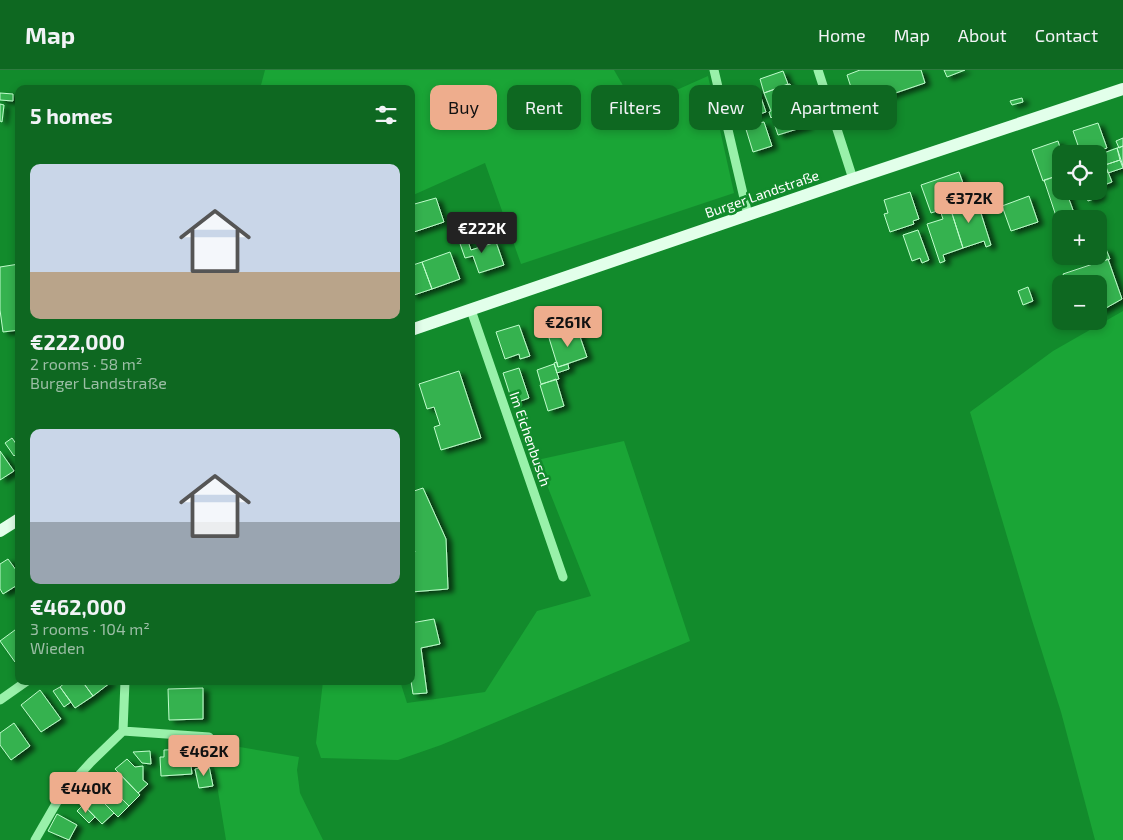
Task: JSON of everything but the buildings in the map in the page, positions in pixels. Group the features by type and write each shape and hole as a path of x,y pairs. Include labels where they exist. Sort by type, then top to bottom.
{"main road":[{"name":"Burger Landstraße","path":"415,329 1123,88"},
{"path":"0,531 15,522"}],"street":[{"path":"714,70 748,215"},
{"path":"818,70 853,179"},
{"name":"Im Eichenbusch","path":"470,310 562,577"},
{"path":"0,700 21,685"},
{"path":"34,840 61,796 91,762 123,731 125,685"},
{"path":"123,731 209,738"}],"green space":[{"path":"265,70 614,70 623,85 591,85 591,130 679,130 679,89 708,76 710,85 689,85 689,130 720,130 734,193 521,264 485,163 415,194 415,85 261,85"},
{"path":"1123,311 1123,840 1095,840 1061,712 970,412 1053,351 1090,330 1107,330 1107,320"},
{"path":"624,441 690,641 441,745 398,760 321,758 316,743 323,685 401,685 407,703 485,692 537,611 591,596 537,460"},
{"path":"210,742 299,757 297,770 300,793 323,840 226,840"}]}
